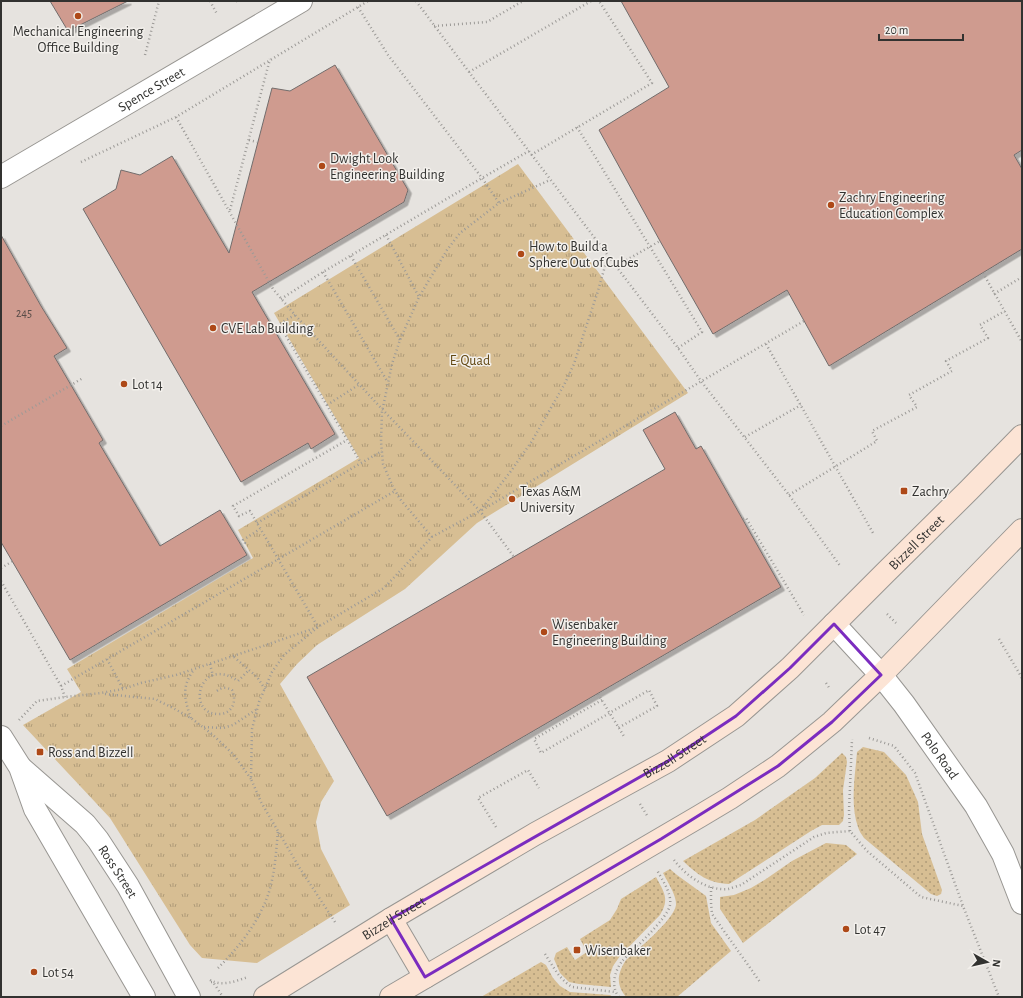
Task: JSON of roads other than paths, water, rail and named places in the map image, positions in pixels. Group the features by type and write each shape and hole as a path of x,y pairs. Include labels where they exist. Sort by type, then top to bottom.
{"street":[{"name":"Spence Street","path":"1,176 301,1"},
{"name":"Bizzell Street","path":"265,997 391,918 535,834 668,761 736,716 790,668 1022,436"},
{"path":"391,997 730,798 778,766 832,722 881,675 1022,530"},
{"name":"Polo Road","path":"834,624 881,675 904,704 976,806 1003,854 1022,903"},
{"name":"Ross Street","path":"8,730 35,809 144,997"},
{"name":"Ross Street","path":"20,767 85,824 98,840 128,886 189,997"},
{"path":"391,918 425,977"}],"place":[{"name":"Mechanical Engineering Office Building","path":"78,16"},
{"name":"Dwight Look Engineering Building","path":"322,166"},
{"name":"Zachry Engineering Education Complex","path":"831,205"},
{"name":"How to Build a Sphere Out of Cubes","path":"521,254"},
{"name":"CVE Lab Building","path":"213,328"},
{"name":"Lot 14","path":"124,384"},
{"name":"Zachry","path":"904,491"},
{"name":"Texas A&M University","path":"512,499"},
{"name":"Wisenbaker Engineering Building","path":"544,632"},
{"name":"Ross and Bizzell","path":"40,752"},
{"name":"Lot 47","path":"846,929"},
{"name":"Wisenbaker","path":"577,950"},
{"name":"Lot 54","path":"34,972"}],"park label":[{"name":"E-Quad","path":"470,360"}]}
